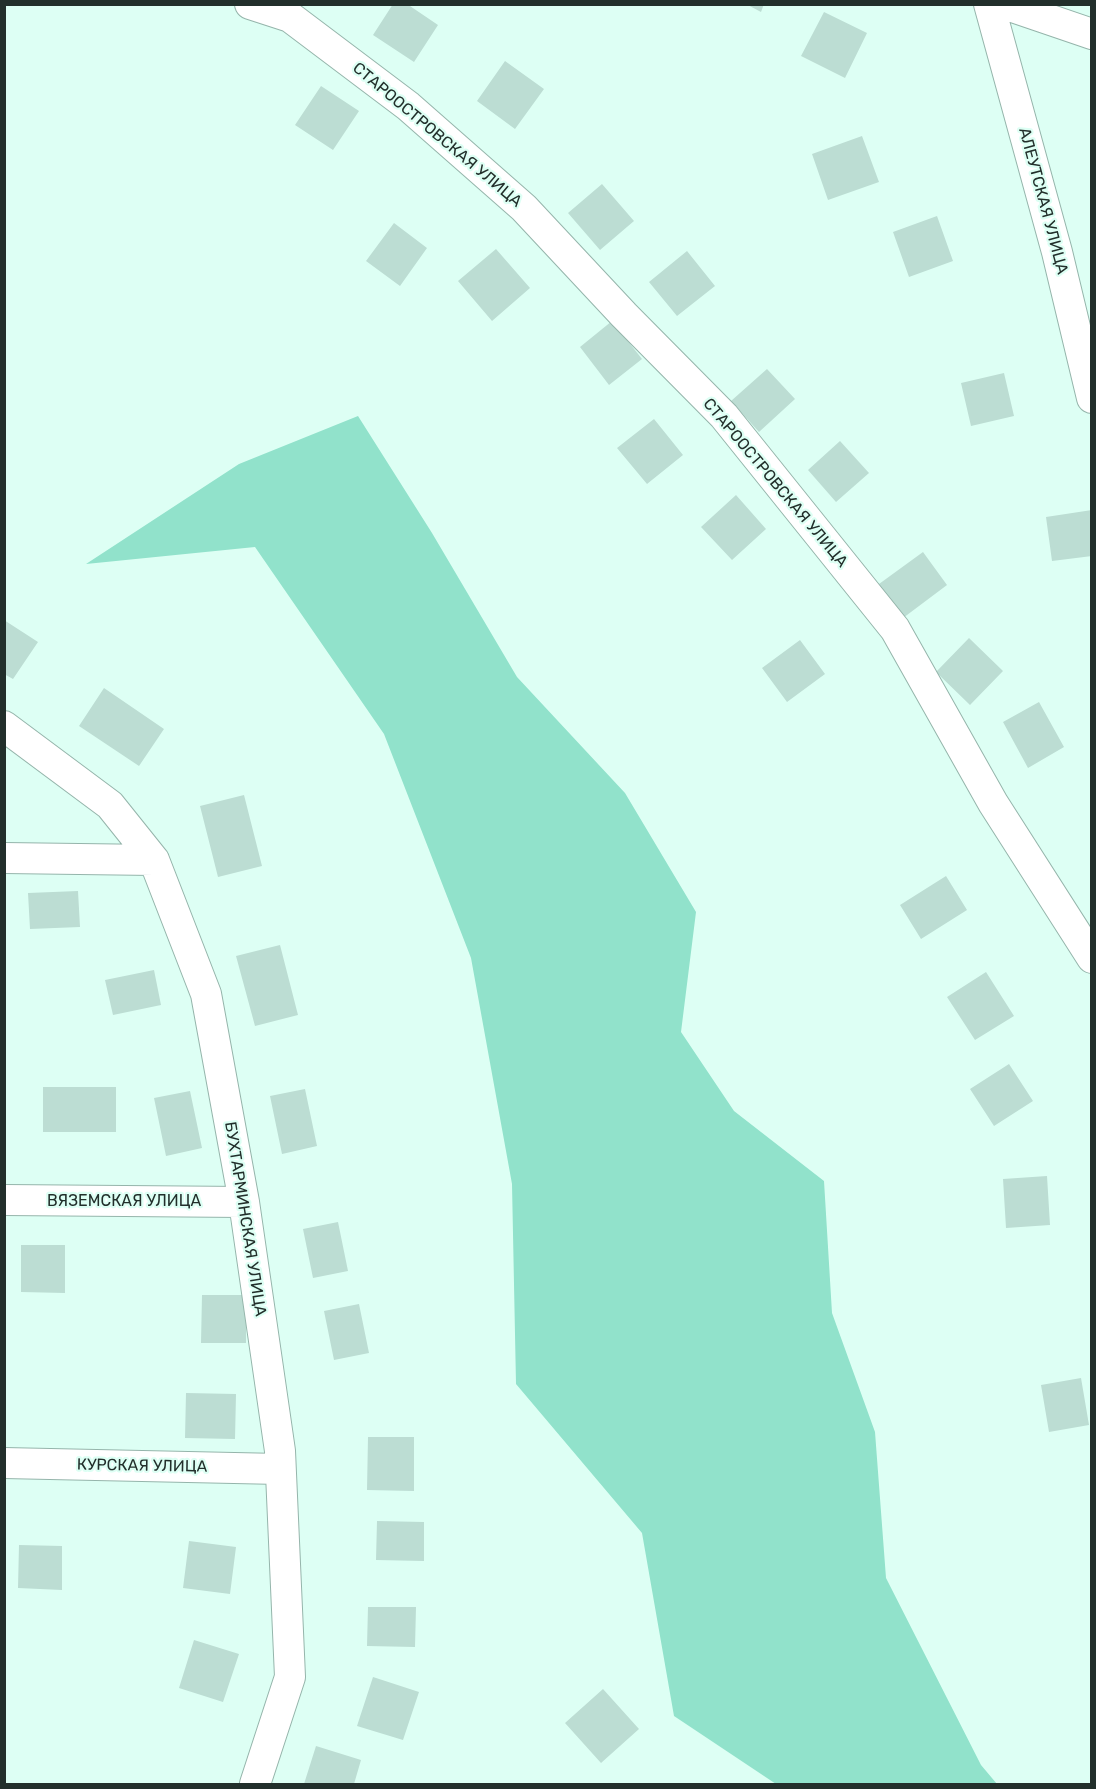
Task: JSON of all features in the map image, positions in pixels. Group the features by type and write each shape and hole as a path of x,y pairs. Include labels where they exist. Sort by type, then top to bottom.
{"street":[{"name":"СТАРООСТРОВСКАЯ УЛИЦА","path":"250,4 294,11 408,106 524,208 624,315 724,416 895,629 993,803 1092,958"},
{"name":"АЛЕУТСКАЯ УЛИЦА","path":"989,4 1057,252 1092,398"},
{"path":"1004,4 1092,34"},
{"name":"БУХТАРМИНСКАЯ УЛИЦА","path":"4,726 110,805 154,861 206,994 244,1202 280,1451 290,1677 255,1785"},
{"path":"4,858 154,861"},
{"name":"ВЯЗЕМСКАЯ УЛИЦА","path":"4,1200 244,1202"},
{"name":"КУРСКАЯ УЛИЦА","path":"4,1462 280,1469"}],"green space":[{"path":"358,416 432,533 517,677 625,793 696,912 681,1032 734,1111 824,1181 832,1313 875,1432 886,1578 981,1765 997,1784 776,1784 674,1716 642,1533 516,1384 512,1184 471,958 384,734 255,547 86,564 239,464"}],"building":[{"path":"393,4 407,4 438,25 414,62 373,35"},
{"path":"746,4 764,4 761,12"},
{"path":"824,12 867,33 845,78 801,56"},
{"path":"505,61 544,89 515,129 477,101"},
{"path":"321,86 359,111 333,150 295,125"},
{"path":"862,136 879,182 828,200 812,154"},
{"path":"602,184 634,221 600,250 568,213"},
{"path":"937,216 953,261 909,277 893,232"},
{"path":"394,223 427,248 400,286 366,261"},
{"path":"496,249 530,288 492,321 458,281"},
{"path":"687,251 715,286 677,316 649,282"},
{"path":"612,321 642,359 609,385 580,347"},
{"path":"767,369 795,399 759,432 731,401"},
{"path":"1004,373 1014,416 971,426 961,383"},
{"path":"654,419 683,455 647,484 617,448"},
{"path":"840,441 869,473 836,502 808,470"},
{"path":"736,495 766,529 732,560 701,527"},
{"path":"1092,510 1092,556 1052,561 1046,517"},
{"path":"923,552 947,585 903,618 879,584"},
{"path":"4,620 38,642 13,679 4,674"},
{"path":"969,638 1003,671 970,705 936,672"},
{"path":"800,640 825,674 787,702 762,668"},
{"path":"104,688 164,729 139,766 79,726"},
{"path":"1039,702 1064,747 1028,768 1003,722"},
{"path":"244,795 262,866 218,877 200,806"},
{"path":"946,876 967,910 921,939 900,905"},
{"path":"78,891 80,927 30,929 28,893"},
{"path":"280,945 298,1015 255,1026 236,956"},
{"path":"154,970 161,1005 113,1015 105,980"},
{"path":"986,972 1014,1016 975,1040 947,997"},
{"path":"1009,1064 1033,1101 994,1126 970,1089"},
{"path":"43,1087 116,1087 116,1132 43,1132"},
{"path":"305,1089 317,1146 282,1154 270,1096"},
{"path":"190,1091 202,1148 166,1156 154,1098"},
{"path":"1047,1176 1050,1225 1006,1228 1003,1179"},
{"path":"338,1222 348,1271 313,1278 303,1229"},
{"path":"21,1245 65,1245 65,1293 21,1292"},
{"path":"202,1295 246,1295 246,1343 201,1343"},
{"path":"359,1304 369,1353 334,1360 324,1311"},
{"path":"1081,1378 1089,1425 1049,1432 1041,1385"},
{"path":"186,1393 236,1394 235,1439 185,1438"},
{"path":"368,1437 414,1437 414,1491 367,1490"},
{"path":"377,1521 424,1522 424,1561 376,1560"},
{"path":"189,1541 236,1547 230,1594 183,1588"},
{"path":"19,1545 62,1546 62,1590 18,1588"},
{"path":"368,1607 416,1607 415,1647 367,1646"},
{"path":"194,1640 239,1654 223,1702 179,1688"},
{"path":"373,1677 419,1692 403,1740 357,1726"},
{"path":"603,1689 639,1729 601,1763 565,1723"},
{"path":"316,1746 361,1760 354,1784 304,1784"}]}
